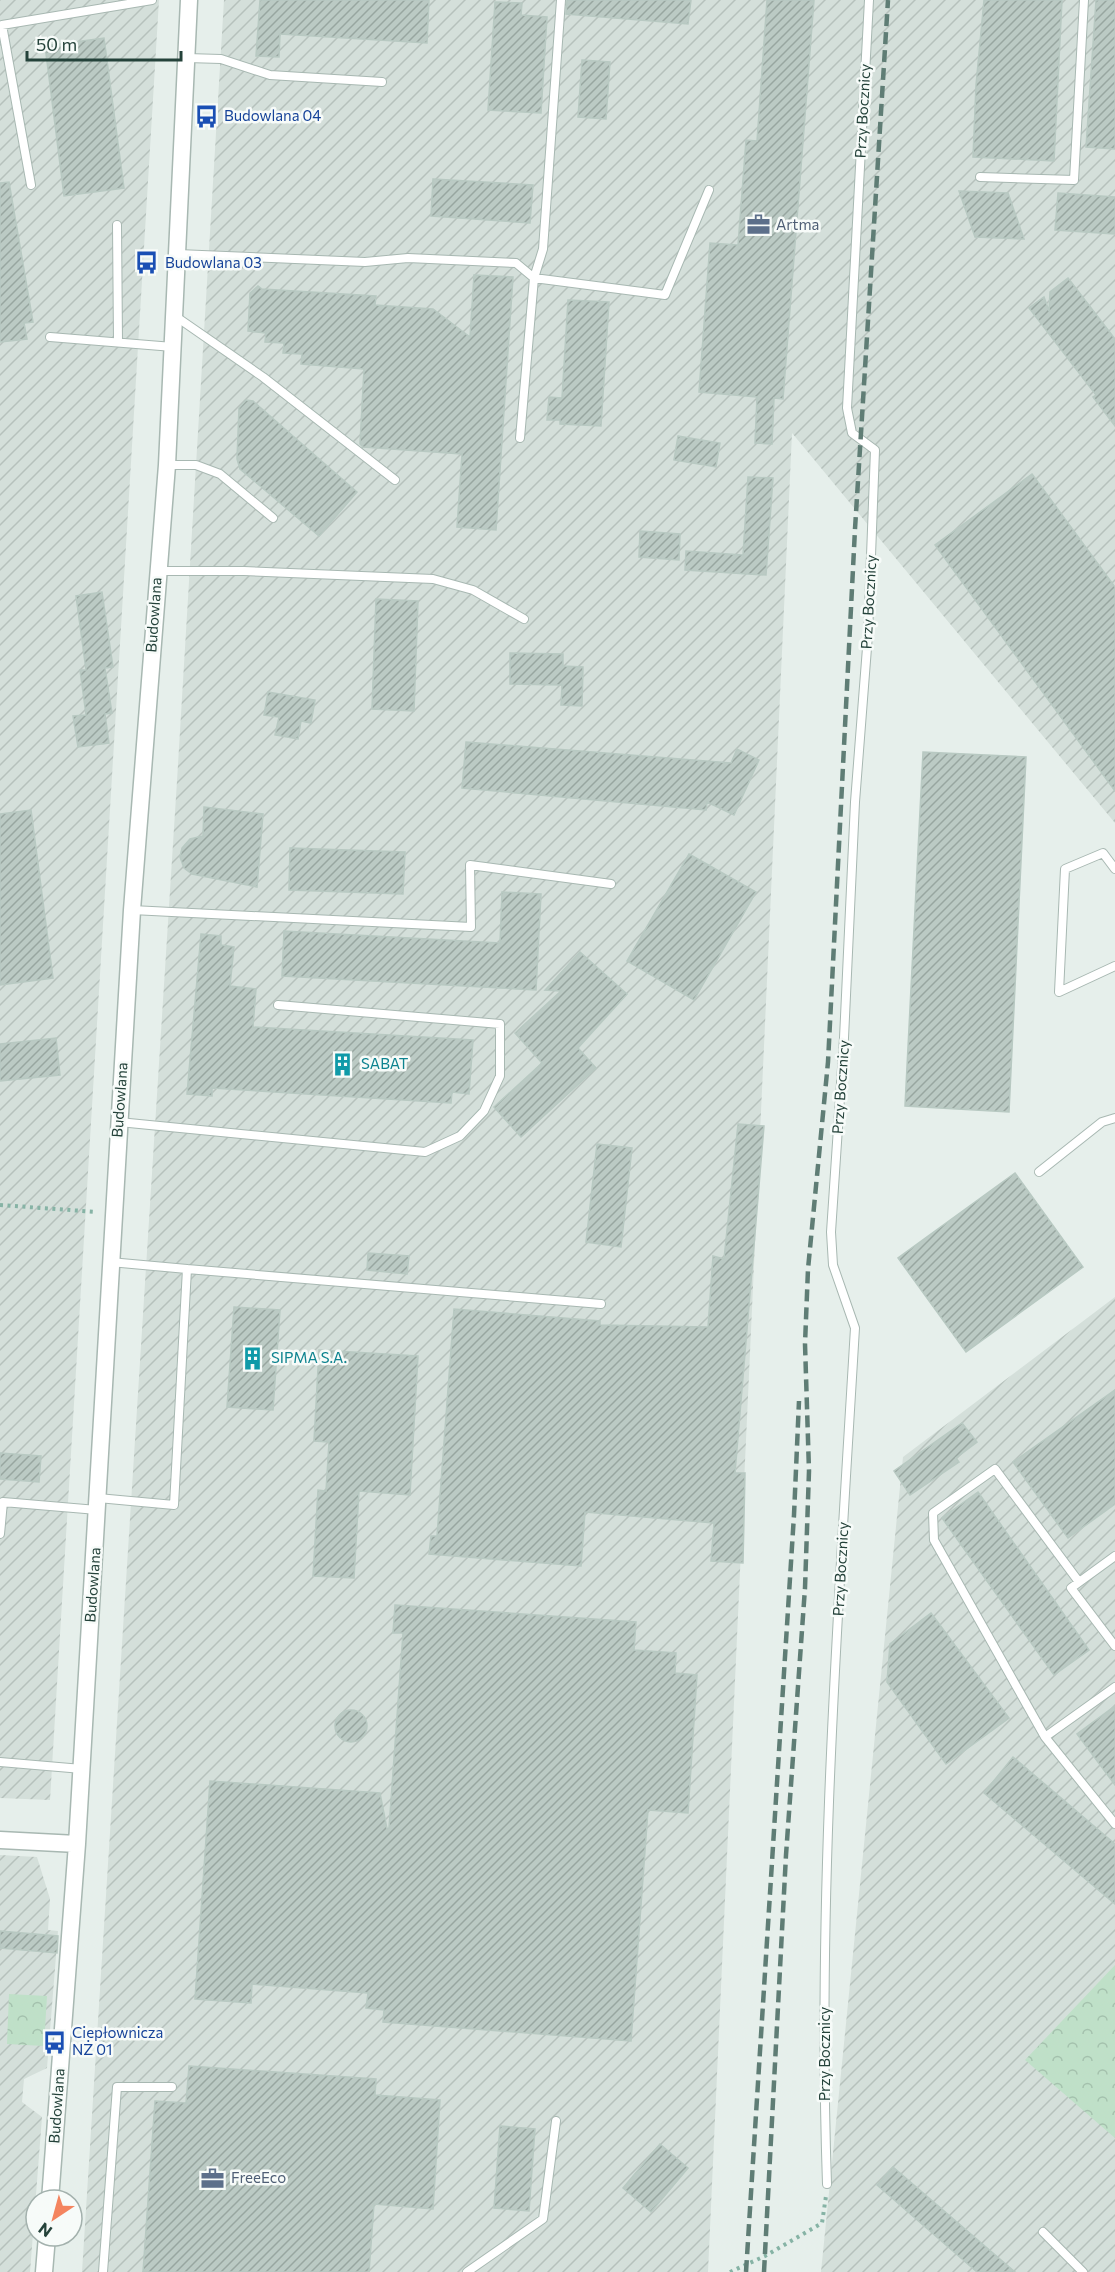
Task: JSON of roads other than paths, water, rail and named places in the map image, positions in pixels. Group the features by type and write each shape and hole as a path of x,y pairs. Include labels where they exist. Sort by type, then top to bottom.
{"street":[{"name":"Budowlana","path":"51,2188 77,1844 132,910 166,465 189,0"},
{"path":"0,1840 77,1844"},
{"path":"44,2272 46,2248"}],"lane":[{"path":"31,185 1,25 152,0"},
{"path":"520,438 534,278 543,249 561,0"},
{"name":"Przy Bocznicy","path":"828,2184 824,2088 828,1817 855,1328 833,1265 831,1232 844,1038 855,802 868,635 874,498 875,450 852,433 847,408 869,0"},
{"path":"980,177 1074,180 1084,0"},
{"path":"187,58 221,59 270,75 382,82"},
{"path":"178,254 365,262 408,258 516,263 534,278 665,295 709,190"},
{"path":"117,225 118,341"},
{"path":"175,315 263,377 395,480"},
{"path":"50,337 173,347"},
{"path":"166,465 196,465 220,474 273,518"},
{"path":"157,572 244,571 433,579 472,590 524,619"},
{"path":"1115,869 1103,853 1065,869 1059,992 1115,966"},
{"path":"132,910 471,927 470,866 611,884"},
{"path":"118,1122 425,1152 460,1136 484,1111 500,1076 500,1024 278,1005"},
{"path":"1039,1173 1102,1122 1115,1118"},
{"path":"110,1262 601,1304"},
{"path":"0,1533 3,1502 174,1505 187,1269"},
{"path":"1079,1582 995,1469 933,1513 934,1540 1046,1737 1115,1824"},
{"path":"1115,1556 1071,1588 1115,1646"},
{"path":"1046,1737 1115,1687"},
{"path":"0,1762 81,1769"},
{"path":"103,2272 117,2087 172,2087"},
{"path":"467,2272 543,2218 556,2121"},
{"path":"1043,2232 1083,2272"}],"railway":[{"path":"764,2272 786,1855 805,1588 809,1471 805,1344 808,1269 828,1062 855,529 888,0"},
{"path":"746,2272 794,1515 799,1401"}],"place":[{"name":"Budowlana 04","path":"206,116"},
{"name":"Artma","path":"758,225"},
{"name":"Budowlana 03","path":"147,263"},
{"name":"SABAT","path":"343,1064"},
{"name":"SIPMA S.A.","path":"253,1358"},
{"name":"Ciepłownicza NŻ 01","path":"54,2042"},
{"name":"FreeEco","path":"213,2178"}]}
